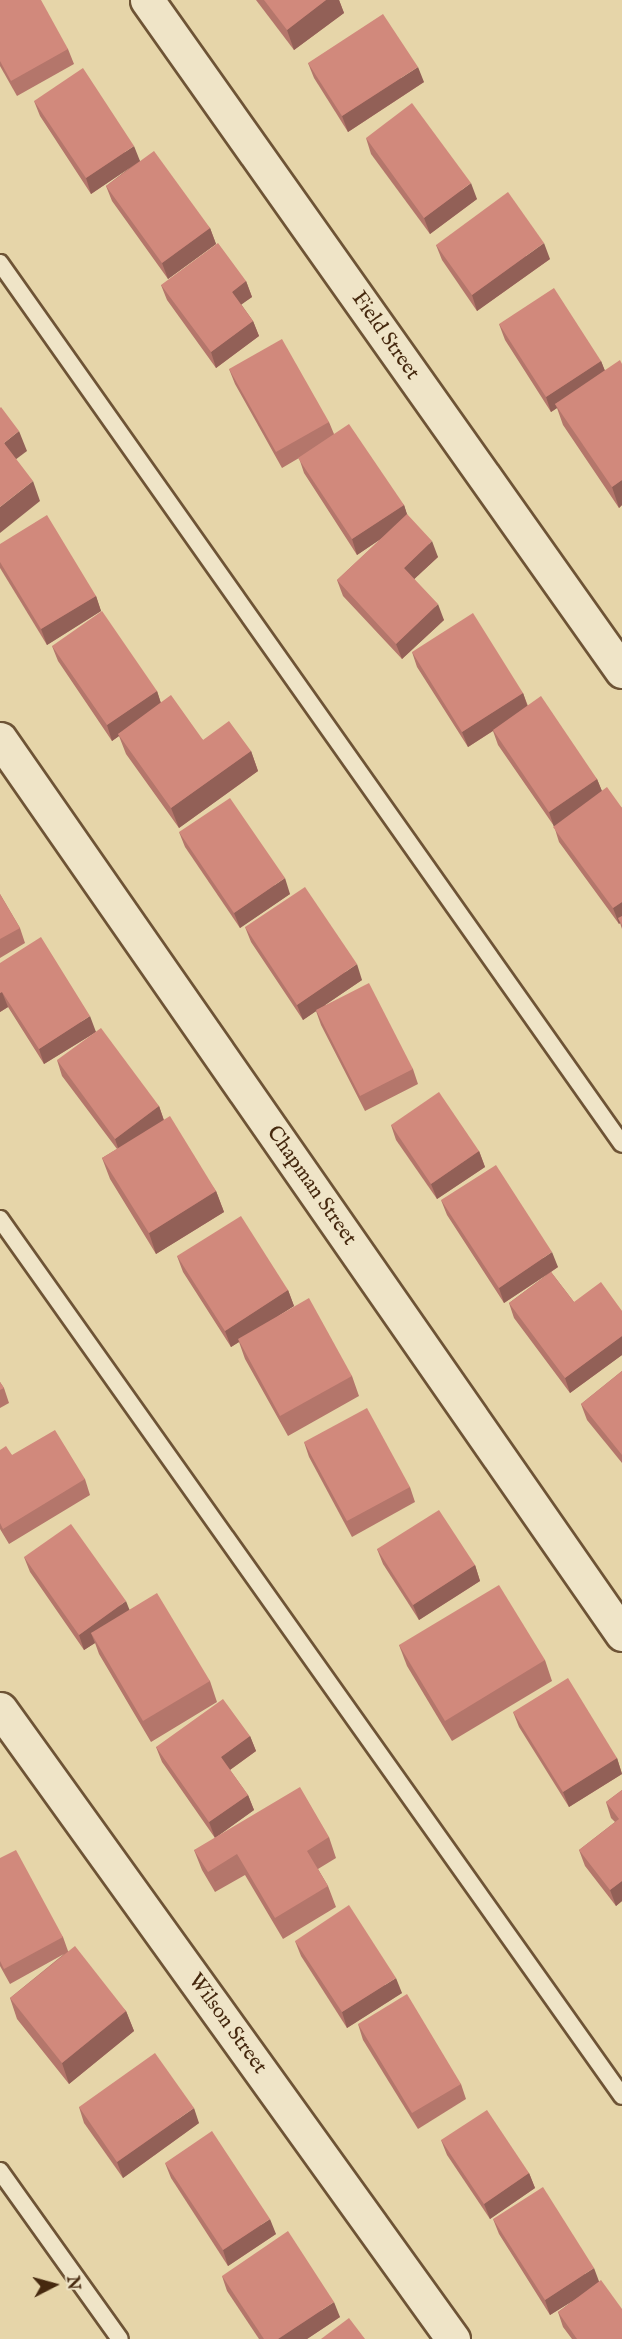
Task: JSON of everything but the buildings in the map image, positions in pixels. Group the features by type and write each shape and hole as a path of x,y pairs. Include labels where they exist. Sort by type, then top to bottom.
{"street":[{"name":"Field Street","path":"147,0 622,671"},
{"name":"Chapman Street","path":"0,739 622,1634"},
{"name":"Wilson Street","path":"0,1708 453,2339"}],"lane":[{"path":"0,263 622,1144"},
{"path":"0,1219 622,2096"},
{"path":"0,2171 120,2339"}]}
